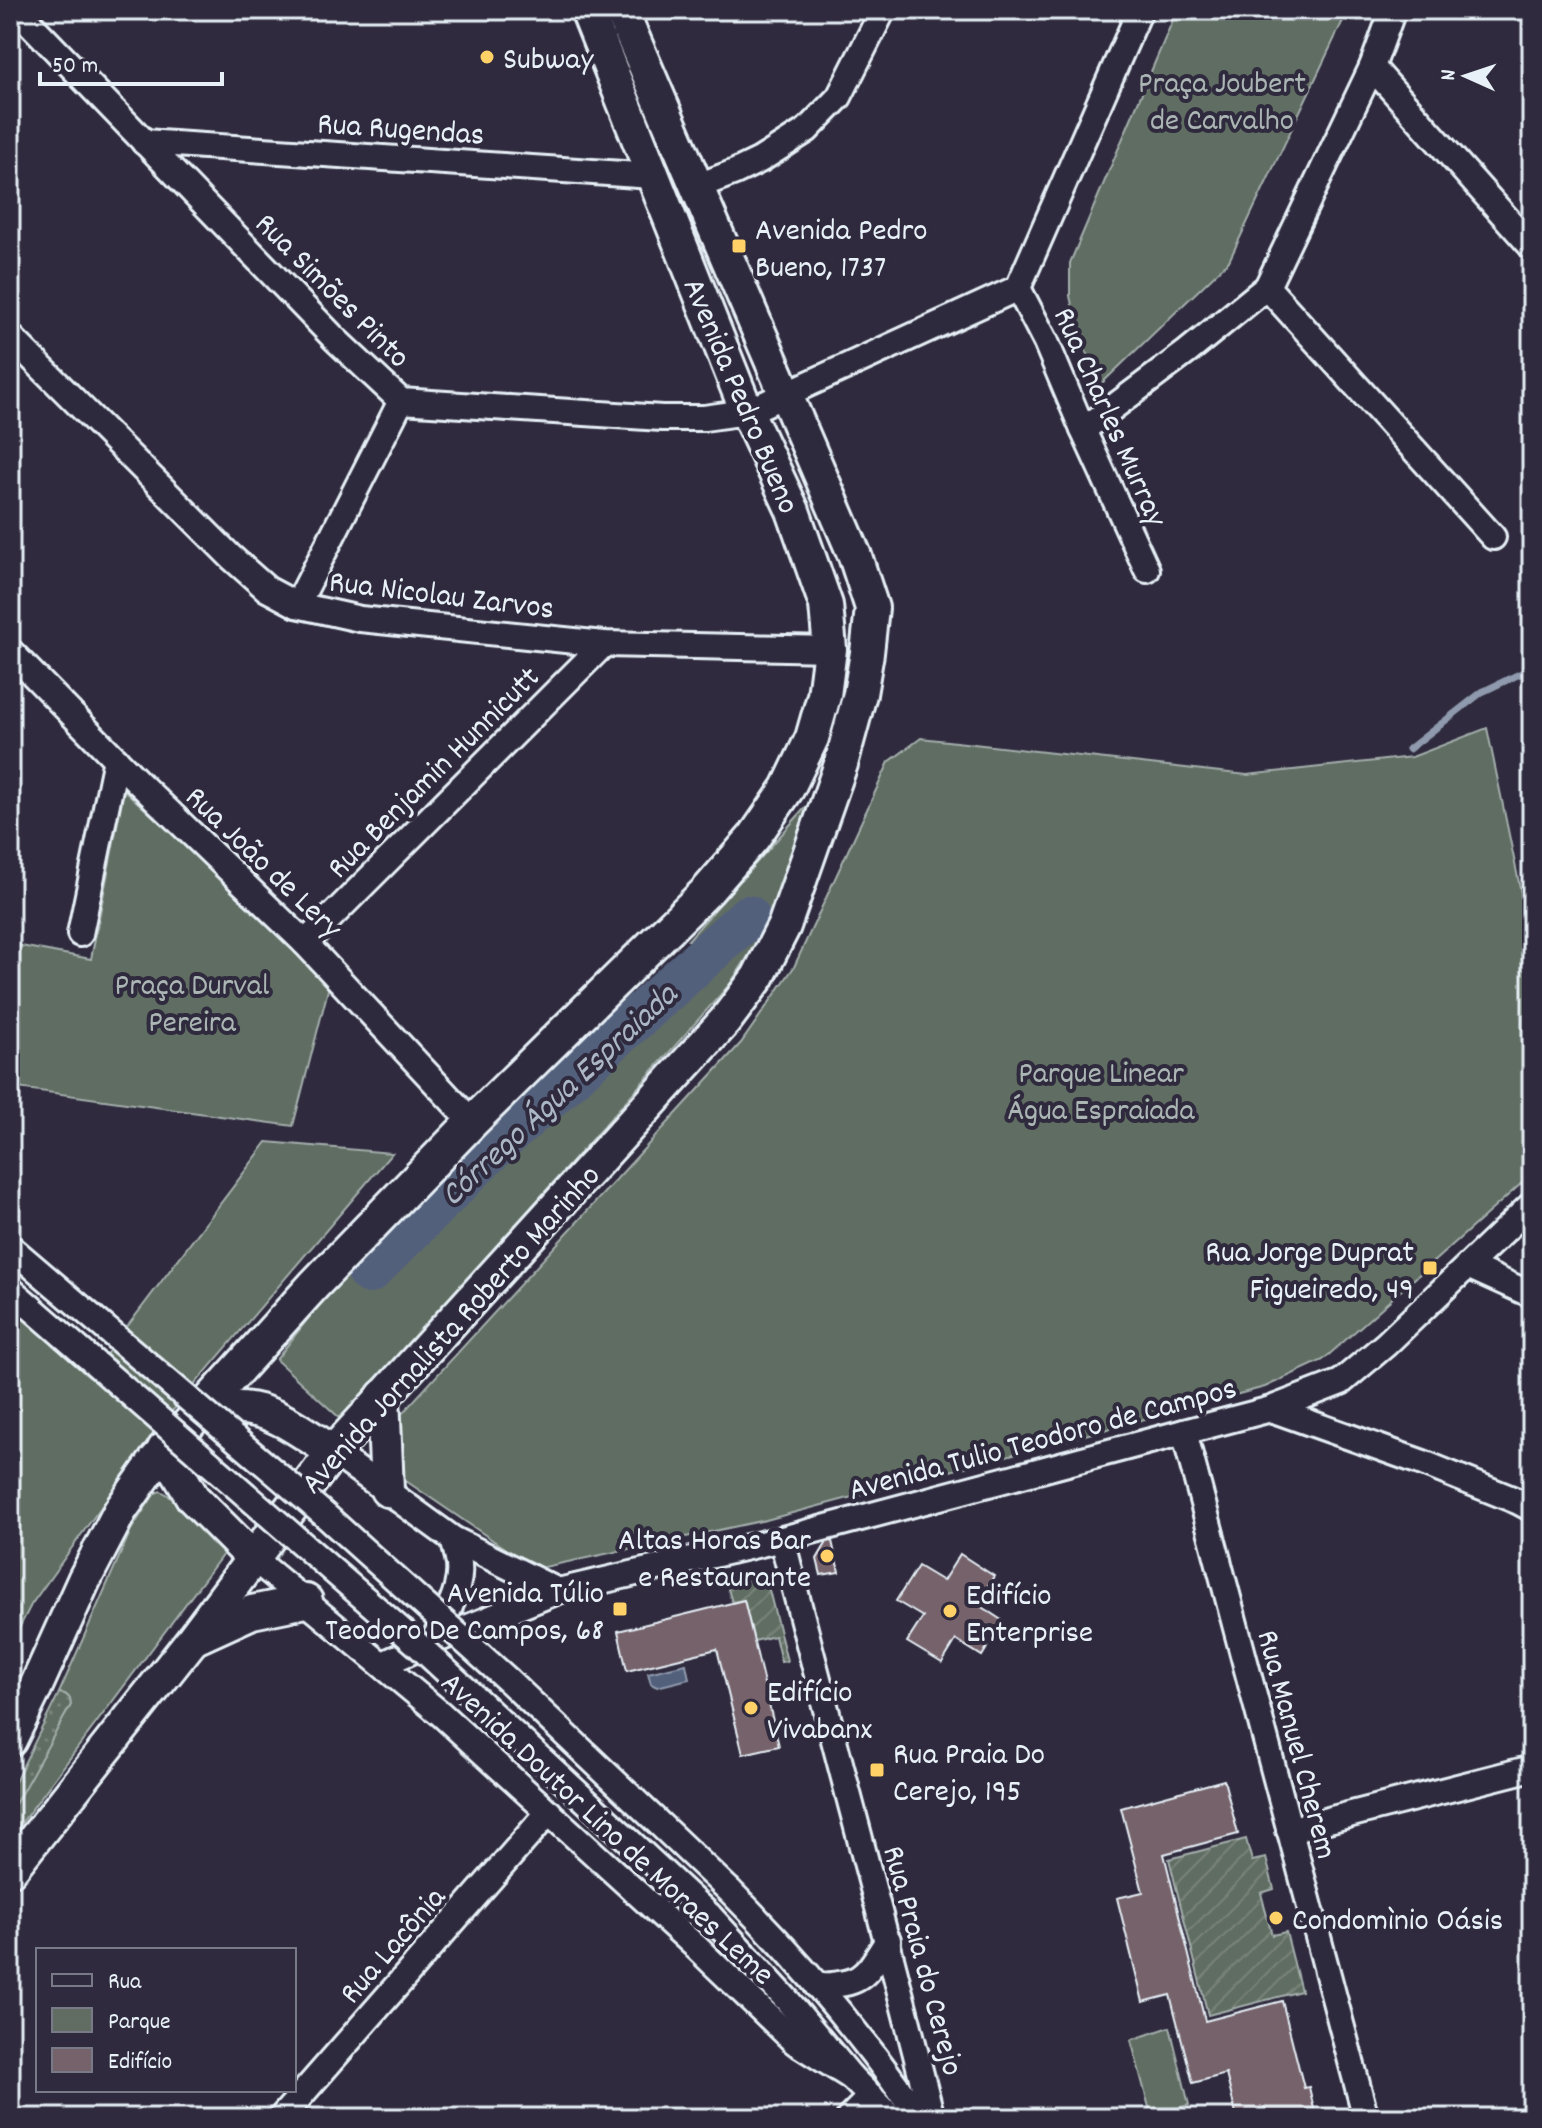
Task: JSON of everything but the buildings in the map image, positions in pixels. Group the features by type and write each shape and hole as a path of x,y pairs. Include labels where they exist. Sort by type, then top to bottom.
{"main road":[{"name":"Avenida Pedro Bueno","path":"472,1122 708,890 754,837 788,788 812,738 824,696 830,649 826,605 793,511 747,412 587,10"},
{"name":"Avenida Pedro Bueno","path":"621,10 855,556 872,608 860,694 841,764"},
{"name":"Avenida Jornalista Roberto Marinho","path":"10,1870 192,1640 333,1452 725,1021 758,977 784,926 841,764"},
{"path":"10,1740 84,1580 120,1511 164,1449 314,1285 472,1122"},
{"path":"383,1396 387,1490"},
{"path":"197,1413 237,1407 261,1410 333,1452"},
{"path":"164,1449 193,1498 253,1558"},
{"path":"192,1640 252,1612 306,1601"}],"street":[{"name":"Rua Simões Pinto","path":"17,10 336,340 401,401 662,418 704,418 747,412 1018,288"},
{"path":"698,186 760,160 807,130 839,97 883,10"},
{"path":"1018,288 1140,10"},
{"path":"1083,430 1267,287 1372,67 1393,10"},
{"path":"1372,67 1532,247"},
{"name":"Rua Rugendas","path":"144,142 653,176"},
{"path":"1267,287 1493,537"},
{"name":"Rua Charles Murray","path":"1018,288 1046,342 1147,570"},
{"name":"Rua Nicolau Zarvos","path":"10,336 231,557 267,589 297,605 360,619 604,644 830,649"},
{"path":"297,605 401,401"},
{"name":"Rua Benjamin Hunnicutt","path":"305,943 604,644"},
{"name":"Rua João de Lery","path":"10,651 139,783 305,943 472,1122"},
{"path":"80,934 116,759"},
{"path":"1271,1409 1341,1382 1386,1344 1532,1204"},
{"name":"Avenida Doutor Lino de Moraes Leme","path":"10,1247 327,1517 509,1681 730,1891 817,1986 921,2118"},
{"path":"1468,1266 1532,1295"},
{"name":"Avenida Doutor Lino de Moraes Leme","path":"10,1289 418,1645 709,1915 788,2001 851,2077 892,2118"},
{"name":"Avenida Tulio Teodoro de Campos","path":"383,1664 558,1591 782,1539 1271,1409 1423,1463 1532,1509"},
{"name":"Rua Manuel Cherem","path":"1184,1432 1366,2118"},
{"path":"333,1452 453,1539 558,1591"},
{"path":"434,1641 459,1577 453,1539"},
{"name":"Rua Praia do Cerejo","path":"782,1539 932,2118"},
{"name":"Avenida Doutor Lino de Moraes Leme","path":"253,1558 441,1714 694,1945 795,2042 851,2077"},
{"path":"1289,1830 1532,1768"},
{"name":"Rua Lacônia","path":"281,2118 549,1812"},
{"path":"817,1986 844,1985 862,1976 888,1940"},
{"path":"849,2118 871,2096"}],"green space":[{"name":"Praça Joubert de Carvalho","path":"1177,10 1348,10 1229,261 1100,385 1078,333 1070,296 1070,263"},
{"name":"Parque Linear Água Espraiada","path":"1487,728 1532,946 1532,1174 1323,1360 1265,1387 766,1520 535,1569 403,1479 397,1419 741,1043 794,967 889,762 921,738 1247,775 1412,757"},
{"name":"Praça Durval Pereira","path":"124,790 299,949 330,982 293,1126 10,1087 10,944 91,959"},
{"path":"820,791 771,913 756,944 730,984 342,1420 276,1360 355,1258 382,1281 471,1188 612,1057 757,929 738,904 698,942 688,940"},
{"path":"267,1142 392,1153 156,1430 31,1605 10,1646 10,1306 89,1377"},
{"path":"161,1491 226,1550 10,1838 10,1813 71,1705 70,1698 59,1693 131,1530 155,1493"},
{"path":"761,1577 767,1582 787,1661 781,1662 775,1636 754,1641 744,1600 732,1602 727,1586"},
{"path":"59,1693 70,1698 71,1705 10,1818 10,1792"},
{"path":"1246,1839 1252,1861 1266,1858 1274,1889 1261,1893 1272,1935 1286,1932 1301,1991 1208,2015 1169,1859"},
{"path":"1170,2027 1189,2105 1151,2115 1131,2040"}],"water":[{"path":"686,1664 689,1679 657,1687 651,1684 648,1673"}],"waterway":[{"name":"Córrego Água Espraiada","path":"1409,749 1482,692 1532,668"},
{"name":"Córrego Água Espraiada","path":"369,1272 493,1148 748,917"}],"place":[{"name":"Subway","path":"487,57"},
{"name":"Avenida Pedro Bueno, 1737","path":"739,246"},
{"name":"Rua Jorge Duprat Figueiredo, 49","path":"1430,1268"},
{"name":"Altas Horas Bar e Restaurante","path":"827,1556"},
{"name":"Avenida Túlio Teodoro De Campos, 68","path":"620,1609"},
{"name":"Edifício Enterprise","path":"950,1611"},
{"name":"Edifício Vivabanx","path":"751,1708"},
{"name":"Rua Praia Do Cerejo, 195","path":"877,1770"},
{"name":"Condomìnio Oásis","path":"1276,1918"}]}
